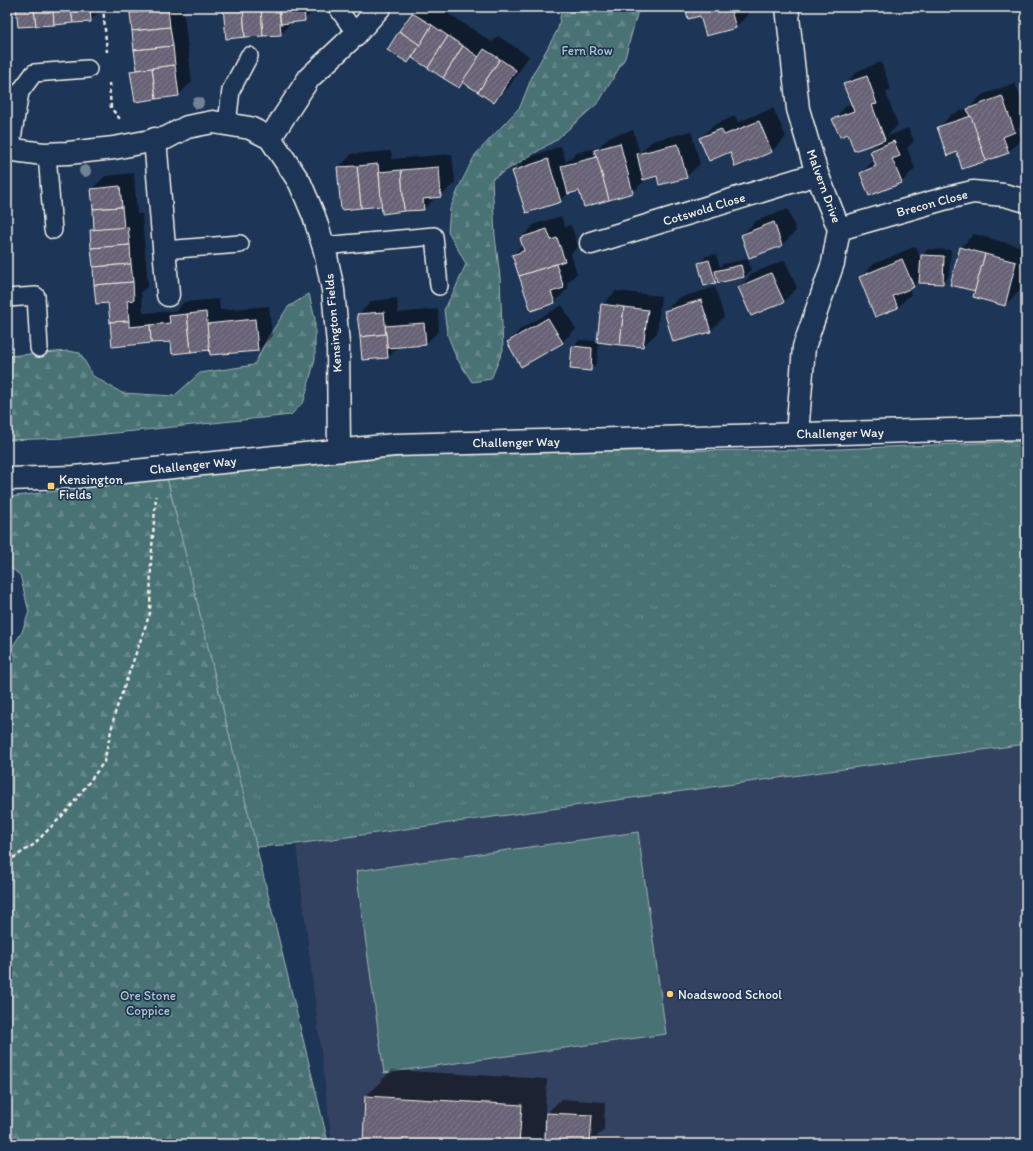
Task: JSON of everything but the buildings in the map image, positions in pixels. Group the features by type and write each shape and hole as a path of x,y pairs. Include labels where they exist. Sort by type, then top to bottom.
{"street":[{"path":"270,138 310,78 356,34 380,7"},
{"name":"Malvern Drive","path":"787,7 798,109 817,174 839,229 833,263 804,347 797,434"},
{"name":"Kensington Fields","path":"9,149 47,154 114,148 166,138 187,127 213,122 250,128 270,138 300,183 314,216 323,246 333,290 338,344 340,450"},
{"path":"155,139 168,295"},
{"name":"Cotswold Close","path":"591,243 817,174"},
{"name":"Brecon Close","path":"839,229 973,192 1004,195 1026,201"},
{"name":"Challenger Way","path":"7,479 74,477 394,445 1026,428"}],"lane":[{"path":"336,7 356,34"},
{"path":"227,124 231,90 249,56"},
{"path":"9,149 20,92 34,73 88,69"},
{"path":"47,154 53,230"},
{"path":"323,246 434,236 439,286"},
{"path":"164,250 240,244"},
{"path":"7,298 36,296 38,348"}],"path":[{"path":"7,862 33,845 68,810 104,762 114,713 150,613 151,561 156,495 155,469"}],"shaded area":[{"name":"Noadswood School","path":"1026,744 1026,1144 332,1144 296,844"}],"green space":[{"name":"Fern Row","path":"562,7 639,7 625,58 599,102 556,140 492,179 495,236 500,277 503,350 491,379 472,382 456,357 447,333 444,310 466,264 448,231 450,209 475,155 520,107 533,74 558,29"},
{"path":"309,294 315,319 315,359 304,401 291,415 66,438 7,440 7,356 68,351 80,353 93,376 122,393 174,396 200,373 254,365 269,336 288,307"},
{"path":"1026,441 1026,744 296,844 256,847 167,478 411,456 589,451 816,450"},
{"name":"Ore Stone Coppice","path":"167,478 328,1144 7,1144 7,655 22,632 29,612 20,575 7,565 7,497"},
{"path":"638,832 666,1034 384,1073 356,871"}],"place":[{"name":"Kensington Fields","path":"51,486"},
{"name":"Noadswood School","path":"670,994"}]}
